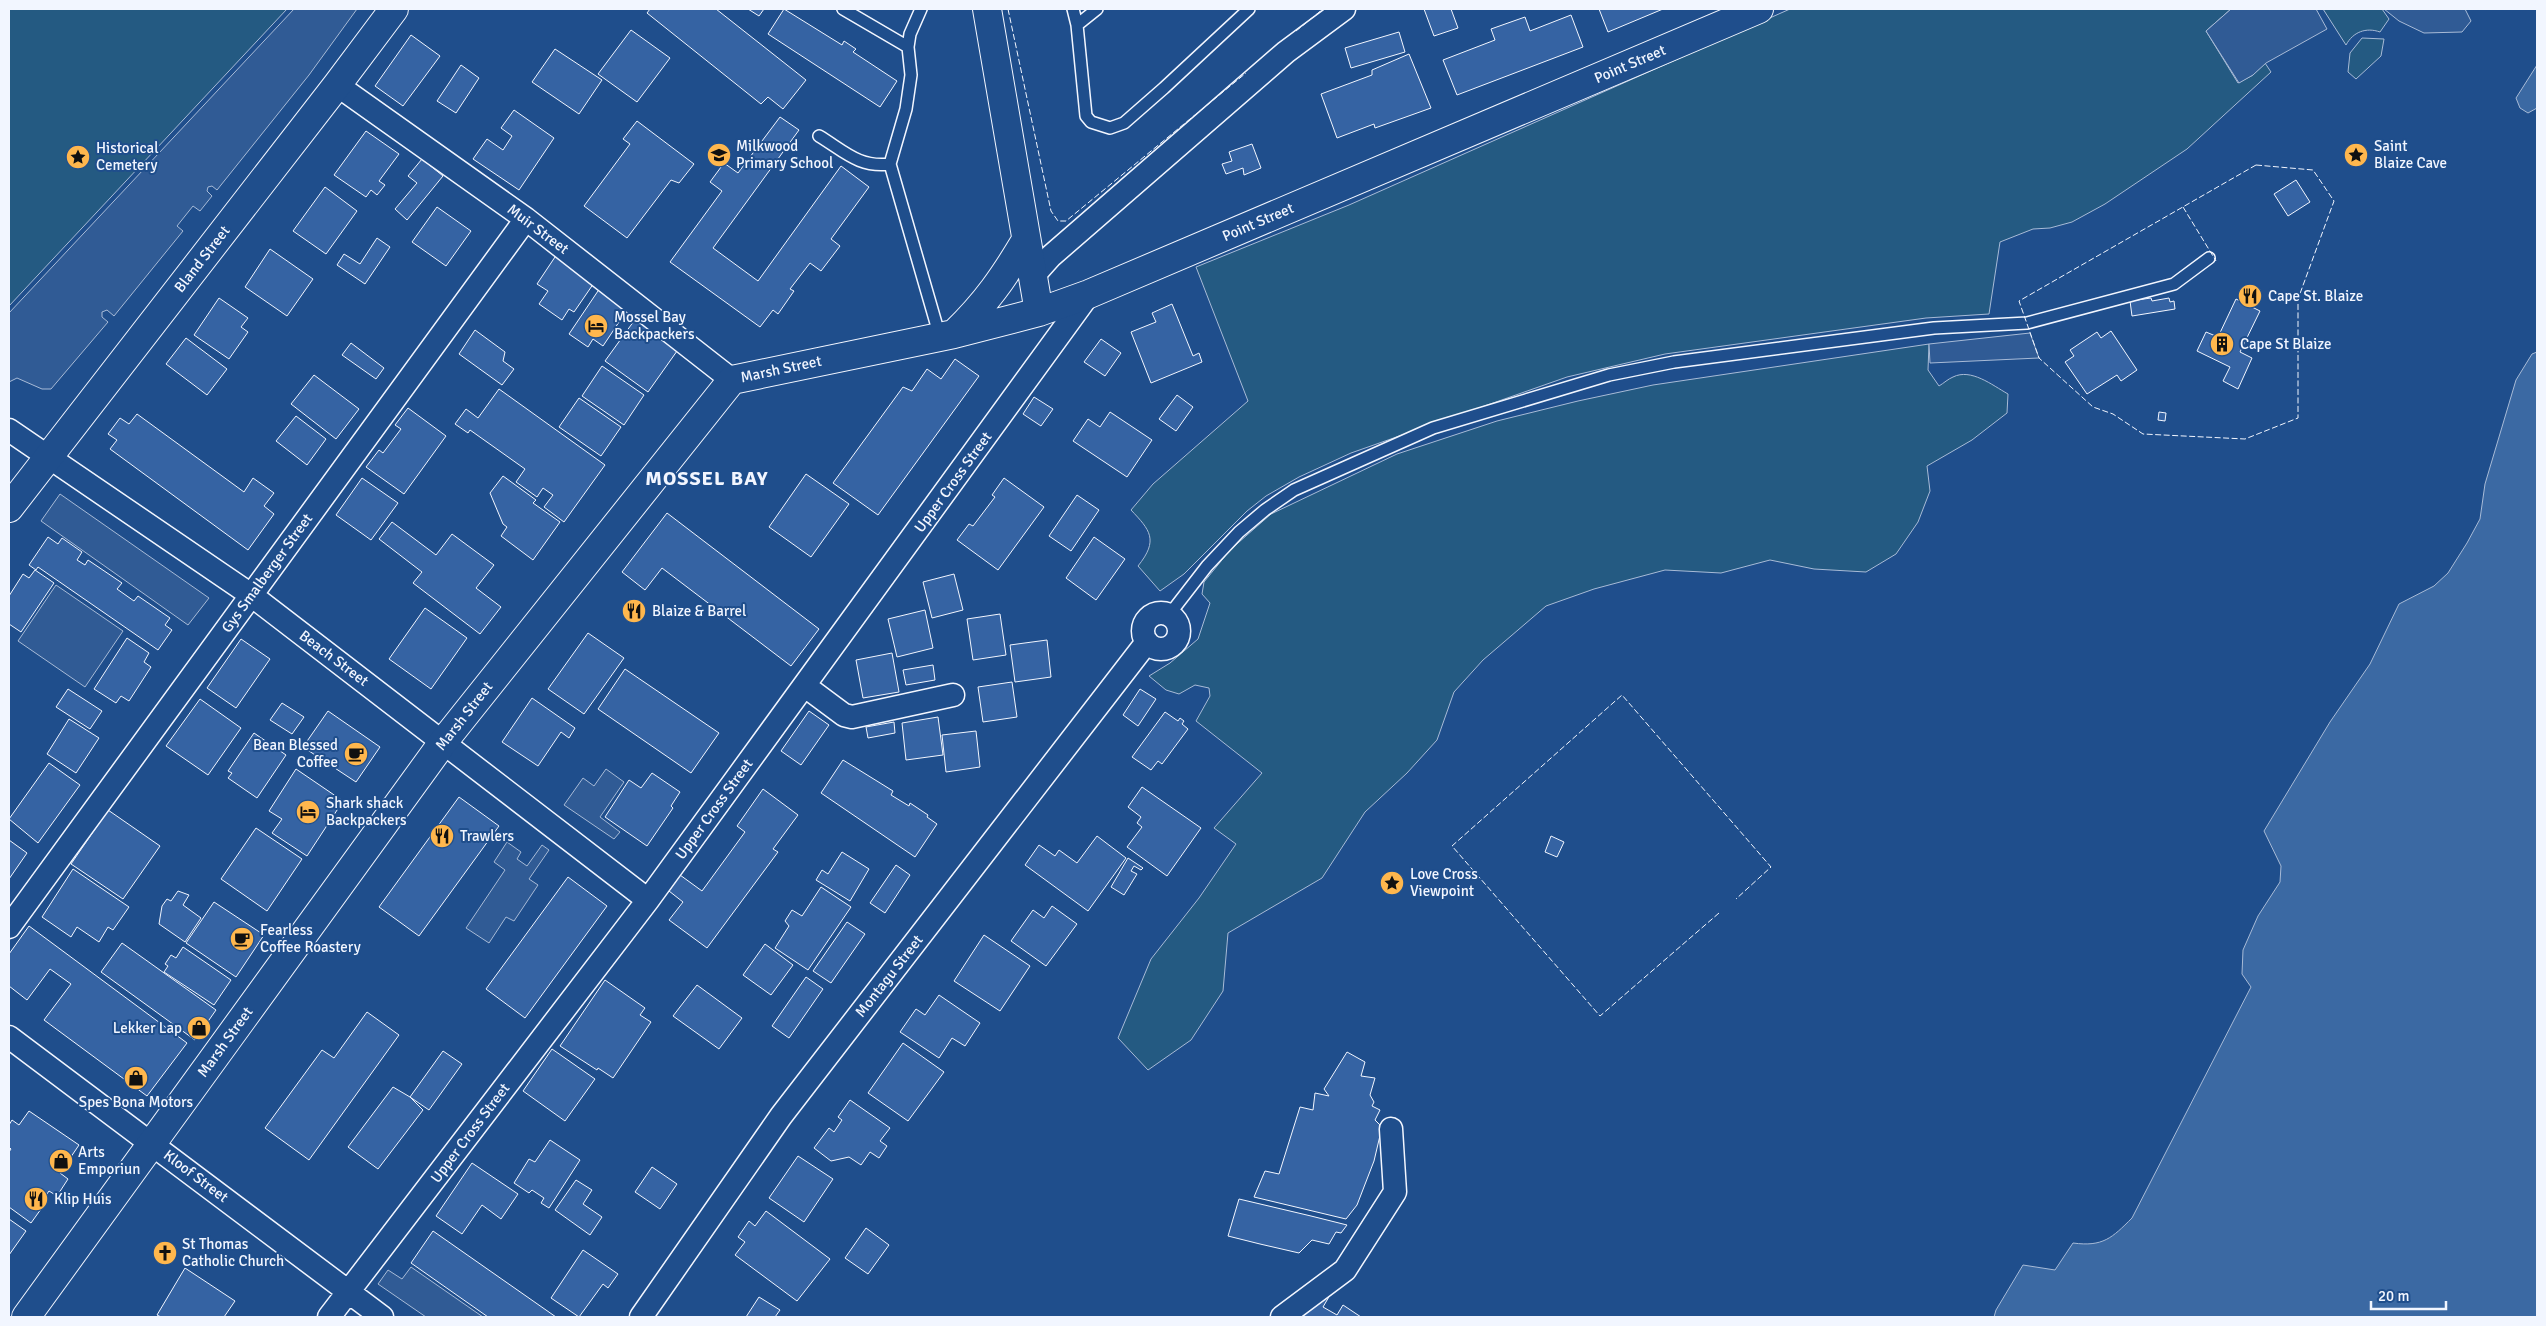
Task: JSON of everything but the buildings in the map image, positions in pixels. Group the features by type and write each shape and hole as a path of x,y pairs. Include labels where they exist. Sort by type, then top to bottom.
{"street":[{"name":"Bland Street","path":"9,508 47,456 337,85 394,9"},
{"path":"987,9 1039,312"},
{"path":"947,335 981,309 1034,275 1051,256 1286,52 1344,9"},
{"name":"Point Street","path":"1039,312 1089,294 1759,9"},
{"name":"Muir Street","path":"337,85 526,219 732,380"},
{"name":"Gys Smalberger Street","path":"9,928 526,219"},
{"path":"981,309 1001,283 1026,240"},
{"name":"Upper Cross Street","path":"329,1317 648,900 1089,294"},
{"name":"Marsh Street","path":"26,1317 444,741 732,380 947,335 1039,312"},
{"name":"Beach Street","path":"9,430 251,595 444,741 648,900"},
{"name":"Montagu Street","path":"641,1317 781,1116 1147,642 1161,648 1175,642 1178,626 1169,614"},
{"path":"804,686 844,715 852,717 953,695"},
{"name":"Kloof Street","path":"9,1037 382,1317"},
{"path":"1282,1317 1345,1270 1395,1192 1392,1130"}],"lane":[{"path":"843,9 908,47"},
{"path":"921,9 910,34 908,47 911,75 906,109 890,164 947,335"},
{"path":"1073,9 1086,116 1091,122 1110,128 1124,123 1249,9"},
{"path":"1076,25 1097,9"},
{"path":"819,136 864,164 875,166 890,164"},
{"path":"1169,614 1207,566 1238,532 1265,510 1294,490 1433,428 1608,375 1674,362 1934,328 2027,323 2174,284 2209,258"}],"shaded area":[{"name":"Historical Cemetery","path":"9,9 287,9 9,306"},
{"path":"294,9 357,9 309,75 217,190 212,186 208,187 207,191 212,196 200,211 193,206 177,226 183,231 114,316 107,310 102,312 102,317 108,322 51,389 42,389 17,378 9,382 9,313"},
{"path":"1790,9 2231,9 2206,31 2238,83 2253,75 2265,63 2271,72 2187,149 2105,204 2072,222 2050,228 2033,229 2000,242 1989,314 1926,318 1665,354 1567,377 1351,453 1299,477 1266,496 1247,511 1184,574 1160,591 1138,566 1145,557 1150,536 1131,510 1153,484 1248,401 1196,267 1349,205"},
{"path":"2231,9 2316,9 2327,29 2266,63 2253,75 2239,83 2206,31"},
{"path":"2323,9 2382,9 2389,19 2380,32 2365,30 2352,37 2346,45"},
{"path":"2384,9 2465,9 2471,21 2462,32 2424,33 2399,21"},
{"path":"2362,38 2384,39 2381,56 2356,79 2348,72 2350,53"},
{"path":"2537,65 2537,108 2528,113 2520,108 2516,98"},
{"path":"2030,333 2039,358 1930,363 1929,344"},
{"path":"1929,344 1928,370 1939,386 1951,378 1960,375 1974,376 2008,394 2007,413 1972,440 1927,466 1930,491 1918,522 1896,554 1866,572 1814,569 1770,560 1721,573 1665,570 1594,589 1546,606 1483,660 1454,692 1437,740 1407,773 1365,812 1322,878 1228,933 1223,991 1191,1040 1148,1070 1118,1038 1151,959 1199,898 1236,844 1214,828 1262,773 1196,721 1210,696 1209,688 1195,685 1179,694 1166,690 1149,676 1170,663 1198,639 1210,603 1202,594 1204,582 1230,550 1271,514 1397,454 1497,421 1653,385"},
{"path":"2537,352 2537,1317 1994,1317 1996,1310 2023,1265 2055,1270 2073,1243 2092,1244 2106,1240 2119,1231 2132,1218 2251,987 2242,974 2243,950 2258,916 2280,882 2281,866 2264,831 2330,722 2370,664 2399,604 2434,586 2448,573 2467,543 2480,519 2485,484 2516,380 2532,354"},
{"path":"60,494 209,598 188,625 41,521"},
{"path":"56,585 123,631 85,687 18,641"},
{"path":"606,769 624,782 600,817 620,832 614,839 564,805 583,778 594,786"},
{"path":"507,842 521,852 517,859 527,866 542,845 549,850 529,879 538,885 514,921 506,917 489,943 466,928 505,870 494,862"},
{"path":"411,1267 483,1317 426,1317 378,1284 388,1270 402,1279"}],"fence":[{"path":"1008,9 1051,211 1058,221 1066,221 1246,73"},
{"path":"1296,31 1323,9"},
{"path":"2256,165 2313,170 2334,201 2298,299 2298,418 2245,439 2143,434 2113,414 2093,407 2039,358 2019,301 2256,165"},
{"path":"2183,207 2216,261"},
{"path":"1719,913 1600,1016 1452,846 1622,695 1771,867 1736,899"}],"place":[{"name":"Milkwood Primary School","path":"719,155"},
{"name":"Saint Blaize Cave","path":"2356,155"},
{"name":"Historical Cemetery","path":"78,157"},
{"name":"Cape St. Blaize","path":"2250,296"},
{"name":"Mossel Bay Backpackers","path":"596,326"},
{"name":"Cape St Blaize","path":"2222,344"},
{"name":"Blaize & Barrel","path":"634,611"},
{"name":"Bean Blessed Coffee","path":"356,754"},
{"name":"Shark shack Backpackers","path":"308,812"},
{"name":"Trawlers","path":"442,836"},
{"name":"Love Cross Viewpoint","path":"1392,883"},
{"name":"Fearless Coffee Roastery","path":"242,939"},
{"name":"Lekker Lap","path":"199,1028"},
{"name":"Spes Bona Motors","path":"136,1078"},
{"name":"Arts Emporiun","path":"61,1161"},
{"name":"Klip Huis","path":"36,1199"},
{"name":"St Thomas Catholic Church","path":"165,1253"}],"district":[{"name":"MOSSEL BAY","path":"707,478"}]}
